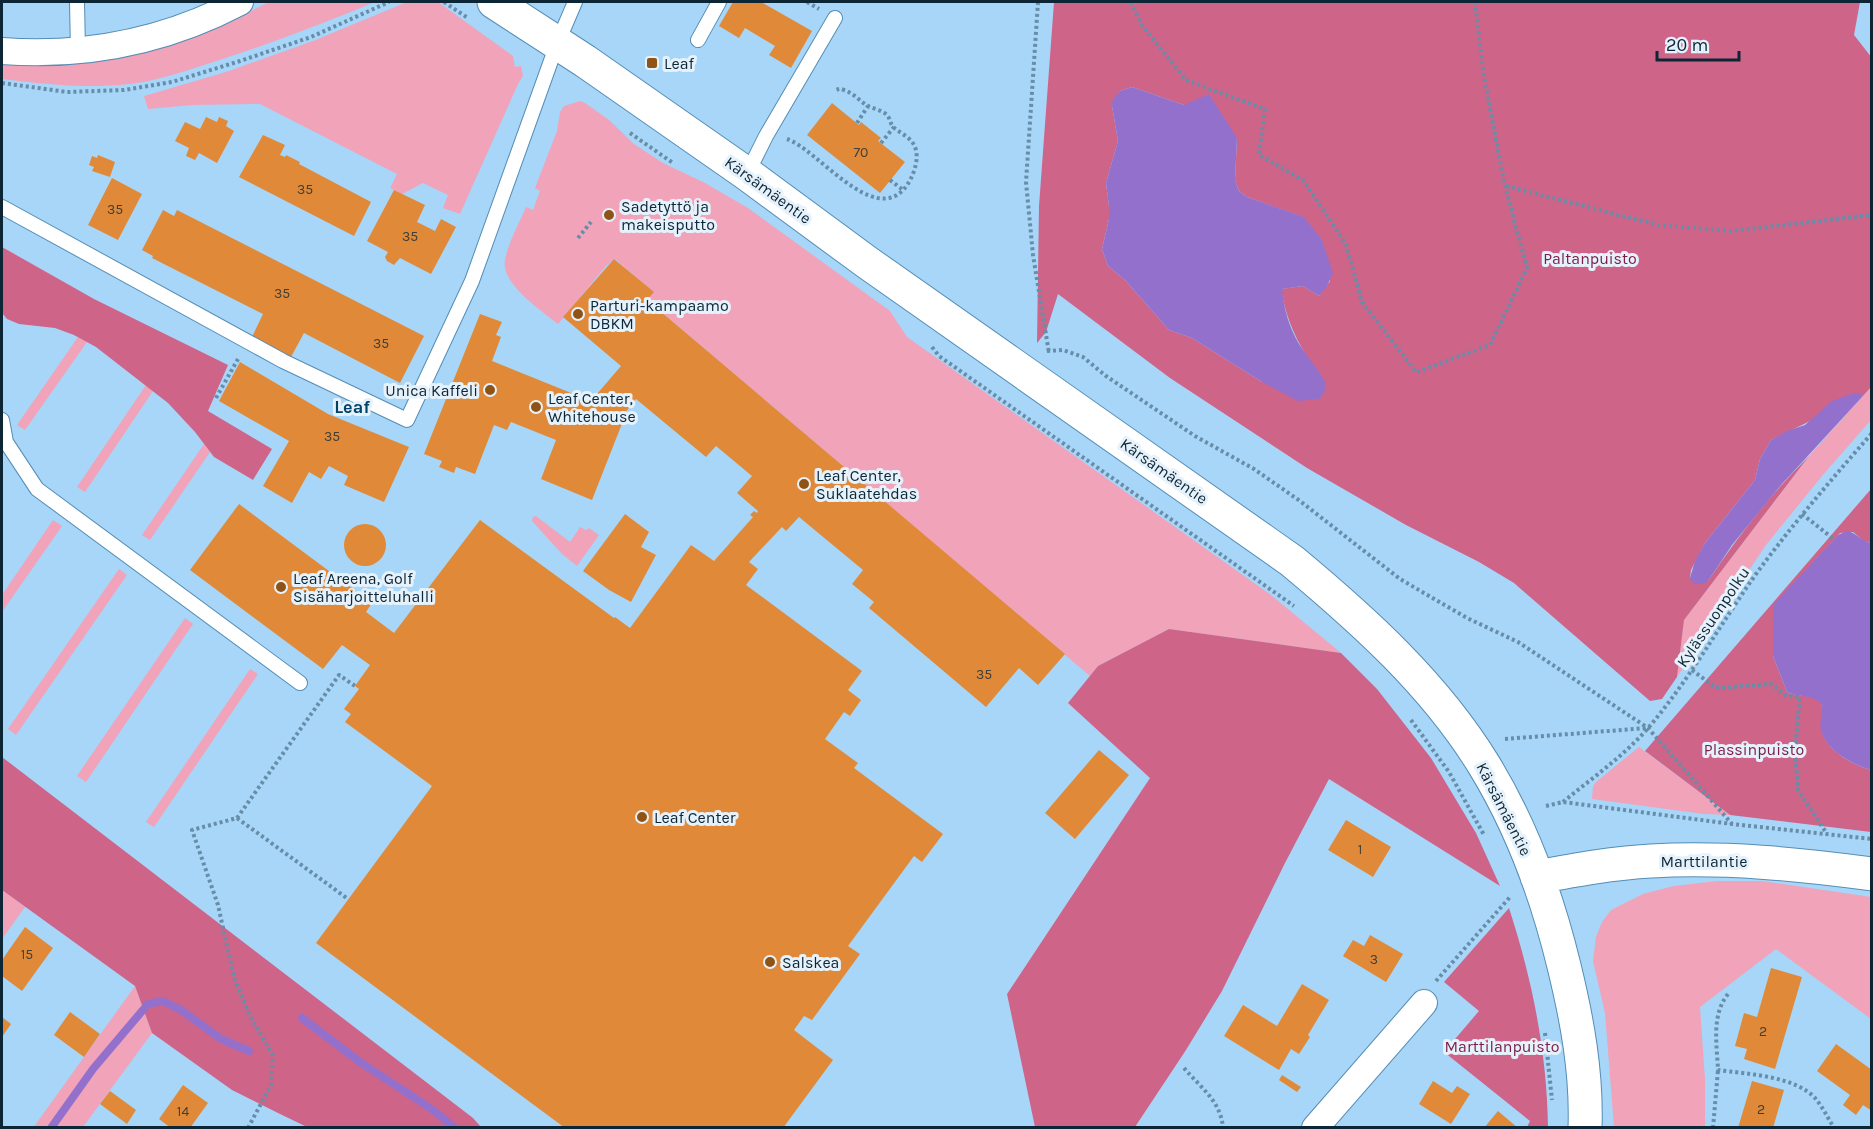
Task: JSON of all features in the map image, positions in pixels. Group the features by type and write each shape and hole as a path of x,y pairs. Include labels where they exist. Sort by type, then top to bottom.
{"street":[{"path":"2,51 31,53 111,47 165,33 240,2"},
{"name":"Kärsämäentie","path":"494,2 747,174 868,263 1292,561 1385,642 1436,700 1468,742 1501,794 1537,877 1555,928 1575,1015 1582,1054 1586,1108 1585,1128"},
{"name":"Marttilantie","path":"1537,877 1600,866 1649,861 1716,860 1739,860 1872,874"},
{"path":"1315,1128 1424,1003"}],"lane":[{"path":"77,2 78,51"},
{"path":"2,207 283,361 407,420 472,281 557,44 575,2"},
{"path":"698,40 719,2"},
{"path":"747,174 766,136 835,18"},
{"path":"2,420 6,442 37,489 300,683"}],"path":[{"path":"2,83 66,92 124,90 172,82 240,62 310,37 389,2"},
{"path":"1038,2 1026,182 1033,255 1049,358"},
{"path":"1131,2 1140,24 1186,80 1265,109 1259,155 1303,180 1346,244 1362,302 1416,372 1490,345 1527,268 1505,186 1484,77 1475,2"},
{"path":"784,137 792,140 852,186 875,198 889,197 903,190 914,171 916,155 912,143 894,128 885,113 868,106 848,91 840,88 835,90"},
{"path":"857,123 868,106"},
{"path":"626,128 678,166"},
{"path":"881,143 894,128"},
{"path":"890,180 903,190"},
{"path":"1505,186 1658,225 1732,231 1872,215"},
{"path":"578,238 591,222"},
{"path":"925,340 939,356 1295,607"},
{"path":"1042,351 1063,350 1083,357 1195,435 1254,469 1300,501 1400,579 1467,618 1518,642 1648,728 1732,824"},
{"path":"216,398 237,362"},
{"name":"Kylässuonpolku","path":"1563,802 1648,728 1692,670 1757,574 1802,514 1872,433"},
{"path":"1802,514 1835,540"},
{"path":"1692,670 1716,688 1772,684 1786,696 1800,697 1795,750 1798,790 1828,835"},
{"path":"248,1128 271,1085 273,1055 251,1018 234,978 218,905 192,830 237,818 339,675 355,686"},
{"path":"1408,716 1449,772 1489,844"},
{"path":"1505,739 1648,728"},
{"path":"1546,806 1563,802 1732,824 1872,838"},
{"path":"237,818 348,899"},
{"path":"1506,886 1514,908"},
{"path":"1424,1003 1437,979 1510,897"},
{"path":"1713,1128 1718,1070 1717,1021 1722,1002 1728,994"},
{"path":"1544,1025 1553,1105"},
{"path":"1184,1068 1216,1102 1222,1116 1223,1128"},
{"path":"1718,1070 1783,1080 1805,1090 1815,1099 1834,1128"}],"shaded area":[{"path":"269,2 375,2 247,51 148,81 81,86 2,79 2,64 75,64 140,53 203,32"},
{"path":"407,2 438,2 513,56 515,67 521,66 523,76 460,214 443,208 448,195 423,183 402,194 390,188 397,174 260,104 192,105 148,109 144,96 226,72 313,41"},
{"path":"1132,87 1184,105 1209,94 1237,138 1235,180 1239,191 1247,197 1304,217 1322,240 1333,273 1326,288 1319,296 1303,286 1282,289 1292,331 1326,384 1324,393 1319,399 1298,401 1262,382 1192,338 1169,330 1125,280 1108,266 1102,249 1109,219 1106,183 1118,141 1112,106 1113,99 1120,91"},
{"path":"580,101 609,120 634,144 663,163 705,183 748,208 890,311 907,337 1271,595 1341,653 1169,629 1098,666 1090,676 647,300 653,292 615,259 606,266 558,324 515,287 505,269 505,260 526,207 533,210 540,191 535,188 557,131 560,112 564,106"},
{"path":"78,337 87,342 25,430 17,425"},
{"path":"146,385 153,391 85,492 77,487"},
{"path":"1871,387 1871,420 1766,545 1677,677 1684,620 1809,456"},
{"path":"1860,393 1862,397 1781,485 1732,545 1708,581 1703,584 1694,584 1690,578 1695,561 1705,543 1755,480 1760,459 1771,440 1805,425 1832,401"},
{"path":"204,444 210,452 150,540 142,535"},
{"path":"536,516 570,542 580,527 586,530 589,528 599,535 577,566 562,554 532,521"},
{"path":"53,520 62,526 2,612 2,595"},
{"path":"1847,531 1871,543 1871,770 1841,756 1828,744 1821,726 1822,705 1815,699 1787,692 1773,656 1773,605 1838,535"},
{"path":"119,569 127,575 16,735 8,729"},
{"path":"185,618 193,624 86,782 77,776"},
{"path":"250,669 258,674 154,827 146,822"},
{"path":"1639,747 1730,815 1704,814 1592,799 1593,786 1596,782"},
{"path":"1717,881 1762,881 1871,897 1871,1019 1776,949 1700,1007 1705,1079 1705,1127 1614,1127 1605,1013 1593,961 1596,937 1602,922 1611,910 1643,894 1674,886"},
{"path":"2,890 25,907 2,939"},
{"path":"135,986 152,1033 83,1127 33,1128"}],"green space":[{"name":"Paltanpuisto","path":"1054,2 1860,2 1854,35 1872,58 1871,387 1862,397 1771,440 1760,459 1755,480 1705,543 1691,570 1690,578 1708,581 1781,485 1809,456 1684,620 1677,677 1662,699 1650,701 1514,583 1307,468 1170,378 1058,294 1046,332 1037,343 1039,206","holes":["1132,87 1184,105 1237,138 1235,180 1239,191 1247,197 1303,217 1330,281 1319,296 1303,286 1281,289 1290,323 1306,355 1262,382 1192,338 1169,330 1125,280 1108,266 1102,249 1109,219 1106,183 1118,141 1112,106 1120,91"]},
{"path":"2,247 94,299 228,365 208,411 272,449 253,480 214,457 168,403 96,347 55,328 19,324 7,319 2,313"},
{"name":"Plassinpuisto","path":"1871,489 1871,543 1864,541 1853,532 1840,533 1774,605 1773,656 1787,692 1811,697 1821,703 1822,731 1829,745 1849,761 1871,770 1871,832 1730,815 1645,751"},
{"path":"1169,629 1341,653 1377,689 1431,758 1476,833 1500,886 1329,779 1222,991 1135,1127 1035,1127 1007,994 1150,778 1068,703 1098,666"},
{"path":"2,757 473,1118 481,1127 307,1127 232,1090 152,1033 135,986 2,890"},
{"name":"Marttilanpuisto","path":"1509,908 1525,962 1537,1016 1545,1071 1548,1127 1527,1127 1530,1121 1444,1052 1479,1011 1444,982"}],"building":[{"path":"733,2 761,2 812,31 791,68 769,55 775,46 745,28 739,38 719,26"},
{"path":"832,103 859,125 861,122 881,138 878,141 905,162 880,193 807,135"},
{"path":"206,117 217,122 219,117 228,121 226,126 234,131 217,163 199,153 195,160 186,156 189,148 175,141 185,122 200,129"},
{"path":"263,135 285,145 280,155 285,157 286,155 300,162 299,164 371,202 354,236 239,177"},
{"path":"98,155 115,162 110,177 92,171 94,167 89,165 92,156 97,158"},
{"path":"112,178 142,194 118,240 88,225"},
{"path":"394,190 425,205 417,222 435,231 441,219 456,227 431,274 400,258 394,265 385,257 388,252 367,241"},
{"path":"163,210 174,216 177,210 424,336 400,383 304,333 291,357 252,337 263,314 152,258 153,256 142,250"},
{"name":"Leaf Center","path":"614,259 654,292 647,300 1065,654 1038,685 1019,668 986,707 869,608 874,602 852,584 863,570 799,517 786,531 782,527 749,562 758,569 746,585 862,671 848,690 861,700 850,716 844,712 825,739 858,763 854,768 943,834 922,862 914,856 848,946 860,954 812,1020 804,1016 794,1030 833,1060 783,1128 565,1128 316,943 432,786 345,722 351,714 344,709 359,689 355,686 370,665 342,645 323,669 190,570 239,504 372,603 366,612 394,633 480,520 630,628 691,545 714,561 753,517 750,515 754,511 757,513 758,511 737,493 752,476 716,446 706,457 636,399 624,414 592,500 541,479 556,440 511,422 507,430 494,425 475,474 456,467 454,473 439,467 442,461 424,454 480,314 502,322 496,335 501,337 492,361 591,401 621,366 563,317"},
{"path":"240,362 328,414 409,447 384,502 344,485 348,476 329,466 321,479 309,472 292,503 263,486 289,441 219,401"},
{"path":"625,514 649,532 641,547 656,555 631,602 609,590 583,571"},
{"path":"365,524 380,530 386,545 380,560 365,566 350,560 344,545 350,530"},
{"path":"1099,750 1129,775 1075,839 1045,813"},
{"path":"1346,820 1391,847 1373,877 1328,850"},
{"path":"25,927 53,948 22,991 2,976 2,960"},
{"path":"1370,935 1403,954 1386,982 1343,956 1353,940 1364,946"},
{"path":"1771,968 1802,977 1775,1069 1744,1059 1747,1049 1735,1046 1744,1013 1757,1017"},
{"path":"1302,984 1329,1000 1299,1054 1291,1049 1279,1070 1224,1036 1243,1005 1277,1026"},
{"path":"70,1012 100,1034 84,1057 54,1035"},
{"path":"2,1017 11,1024 2,1037"},
{"path":"1836,1044 1872,1070 1872,1111 1863,1105 1856,1115 1843,1105 1850,1095 1817,1071"},
{"path":"1282,1075 1301,1087 1297,1092 1279,1080"},
{"path":"1433,1081 1452,1093 1457,1086 1470,1094 1451,1124 1419,1104"},
{"path":"1752,1081 1784,1090 1773,1128 1738,1128"},
{"path":"183,1085 208,1103 190,1128 171,1128 159,1119"},
{"path":"110,1091 136,1110 127,1124 100,1104"},
{"path":"1498,1111 1518,1128 1484,1128"}],"waterway":[{"path":"51,1128 93,1069 148,1004 163,1001 181,1010 221,1039 249,1051"},
{"path":"302,1018 360,1062 433,1110 455,1128"}],"place":[{"name":"Leaf","path":"652,63"},
{"name":"Sadetyttö ja makeisputto","path":"609,215"},
{"name":"Parturi-kampaamo DBKM","path":"578,314"},
{"name":"Unica Kaffeli","path":"490,390"},
{"name":"Leaf Center, Whitehouse","path":"536,407"},
{"name":"Leaf Center, Suklaatehdas","path":"804,484"},
{"name":"Leaf Areena, Golf Sisäharjoitteluhalli","path":"281,587"},
{"name":"Leaf Center","path":"642,817"},
{"name":"Salskea","path":"770,962"}],"district":[{"name":"Leaf","path":"352,407"}]}
